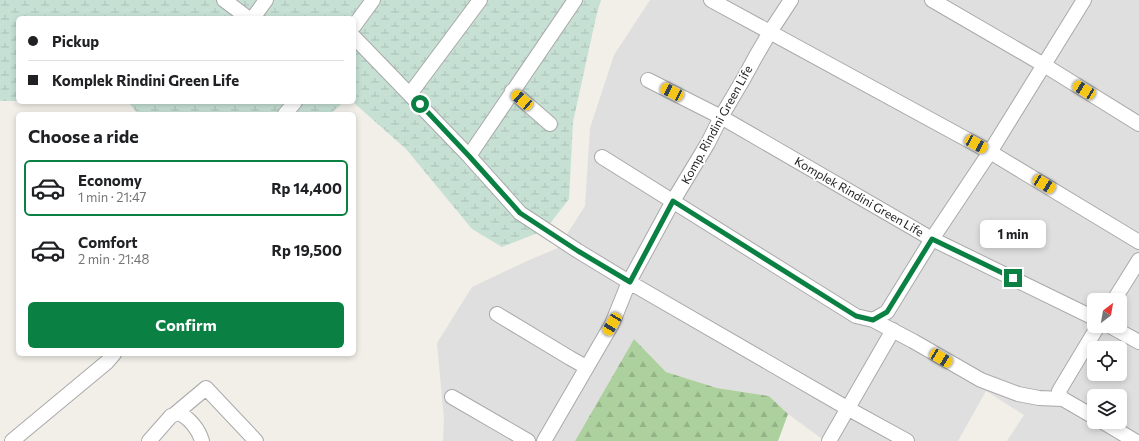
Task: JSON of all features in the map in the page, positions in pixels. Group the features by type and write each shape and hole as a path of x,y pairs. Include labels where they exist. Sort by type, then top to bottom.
{"street":[{"path":"224,0 245,16"},
{"path":"254,16 266,0"},
{"path":"356,23 373,0"},
{"path":"410,94 480,0"},
{"path":"469,156 575,0"},
{"path":"711,0 990,152 1139,242"},
{"name":"Komp. Rindini Green Life","path":"544,441 612,324 630,282 673,201 708,143 721,117 770,32 792,0"},
{"path":"932,0 1044,65 1139,124"},
{"path":"873,320 887,312 932,239 990,152 1084,0"},
{"path":"356,39 469,156 520,213 578,251 630,282 847,408 907,441"},
{"name":"Komplek Rindini Green Life","path":"648,80 721,117 932,239 1087,315"},
{"path":"512,91 550,124"},
{"path":"287,112 293,104"},
{"path":"602,156 856,316 873,320 981,380 1004,390 1025,396 1062,400 1087,413"},
{"path":"1118,293 1139,260"},
{"path":"497,314 586,367"},
{"path":"829,441 893,330"},
{"path":"1062,400 1059,394 1061,387 1094,333"},
{"path":"1123,333 1139,342"},
{"path":"12,441 112,356"},
{"path":"149,441 171,416 206,388 256,441"},
{"path":"452,397 528,441"},
{"path":"175,414 183,415 187,418 197,430 202,441"},
{"path":"1115,429 1135,441"}],"shaded area":[{"path":"650,0 1139,0 1139,441 1007,441 1024,415 986,391 958,441 825,441 788,414 769,396 717,388 666,372 634,339 575,441 443,441 444,419 437,343 472,287 558,248 585,206 590,128 614,55"}],"green space":[{"path":"0,0 601,0 573,122 569,199 545,230 502,247 472,229 406,149 355,104 356,16 16,16 16,101 0,101"},
{"path":"130,104 342,104 332,112 136,112"},
{"path":"634,339 666,372 717,388 769,396 788,414 778,441 575,441"}],"route":[{"path":"420,104 520,213 578,251 630,282 673,201 856,316 873,320 887,312 932,239 1013,278"}]}
